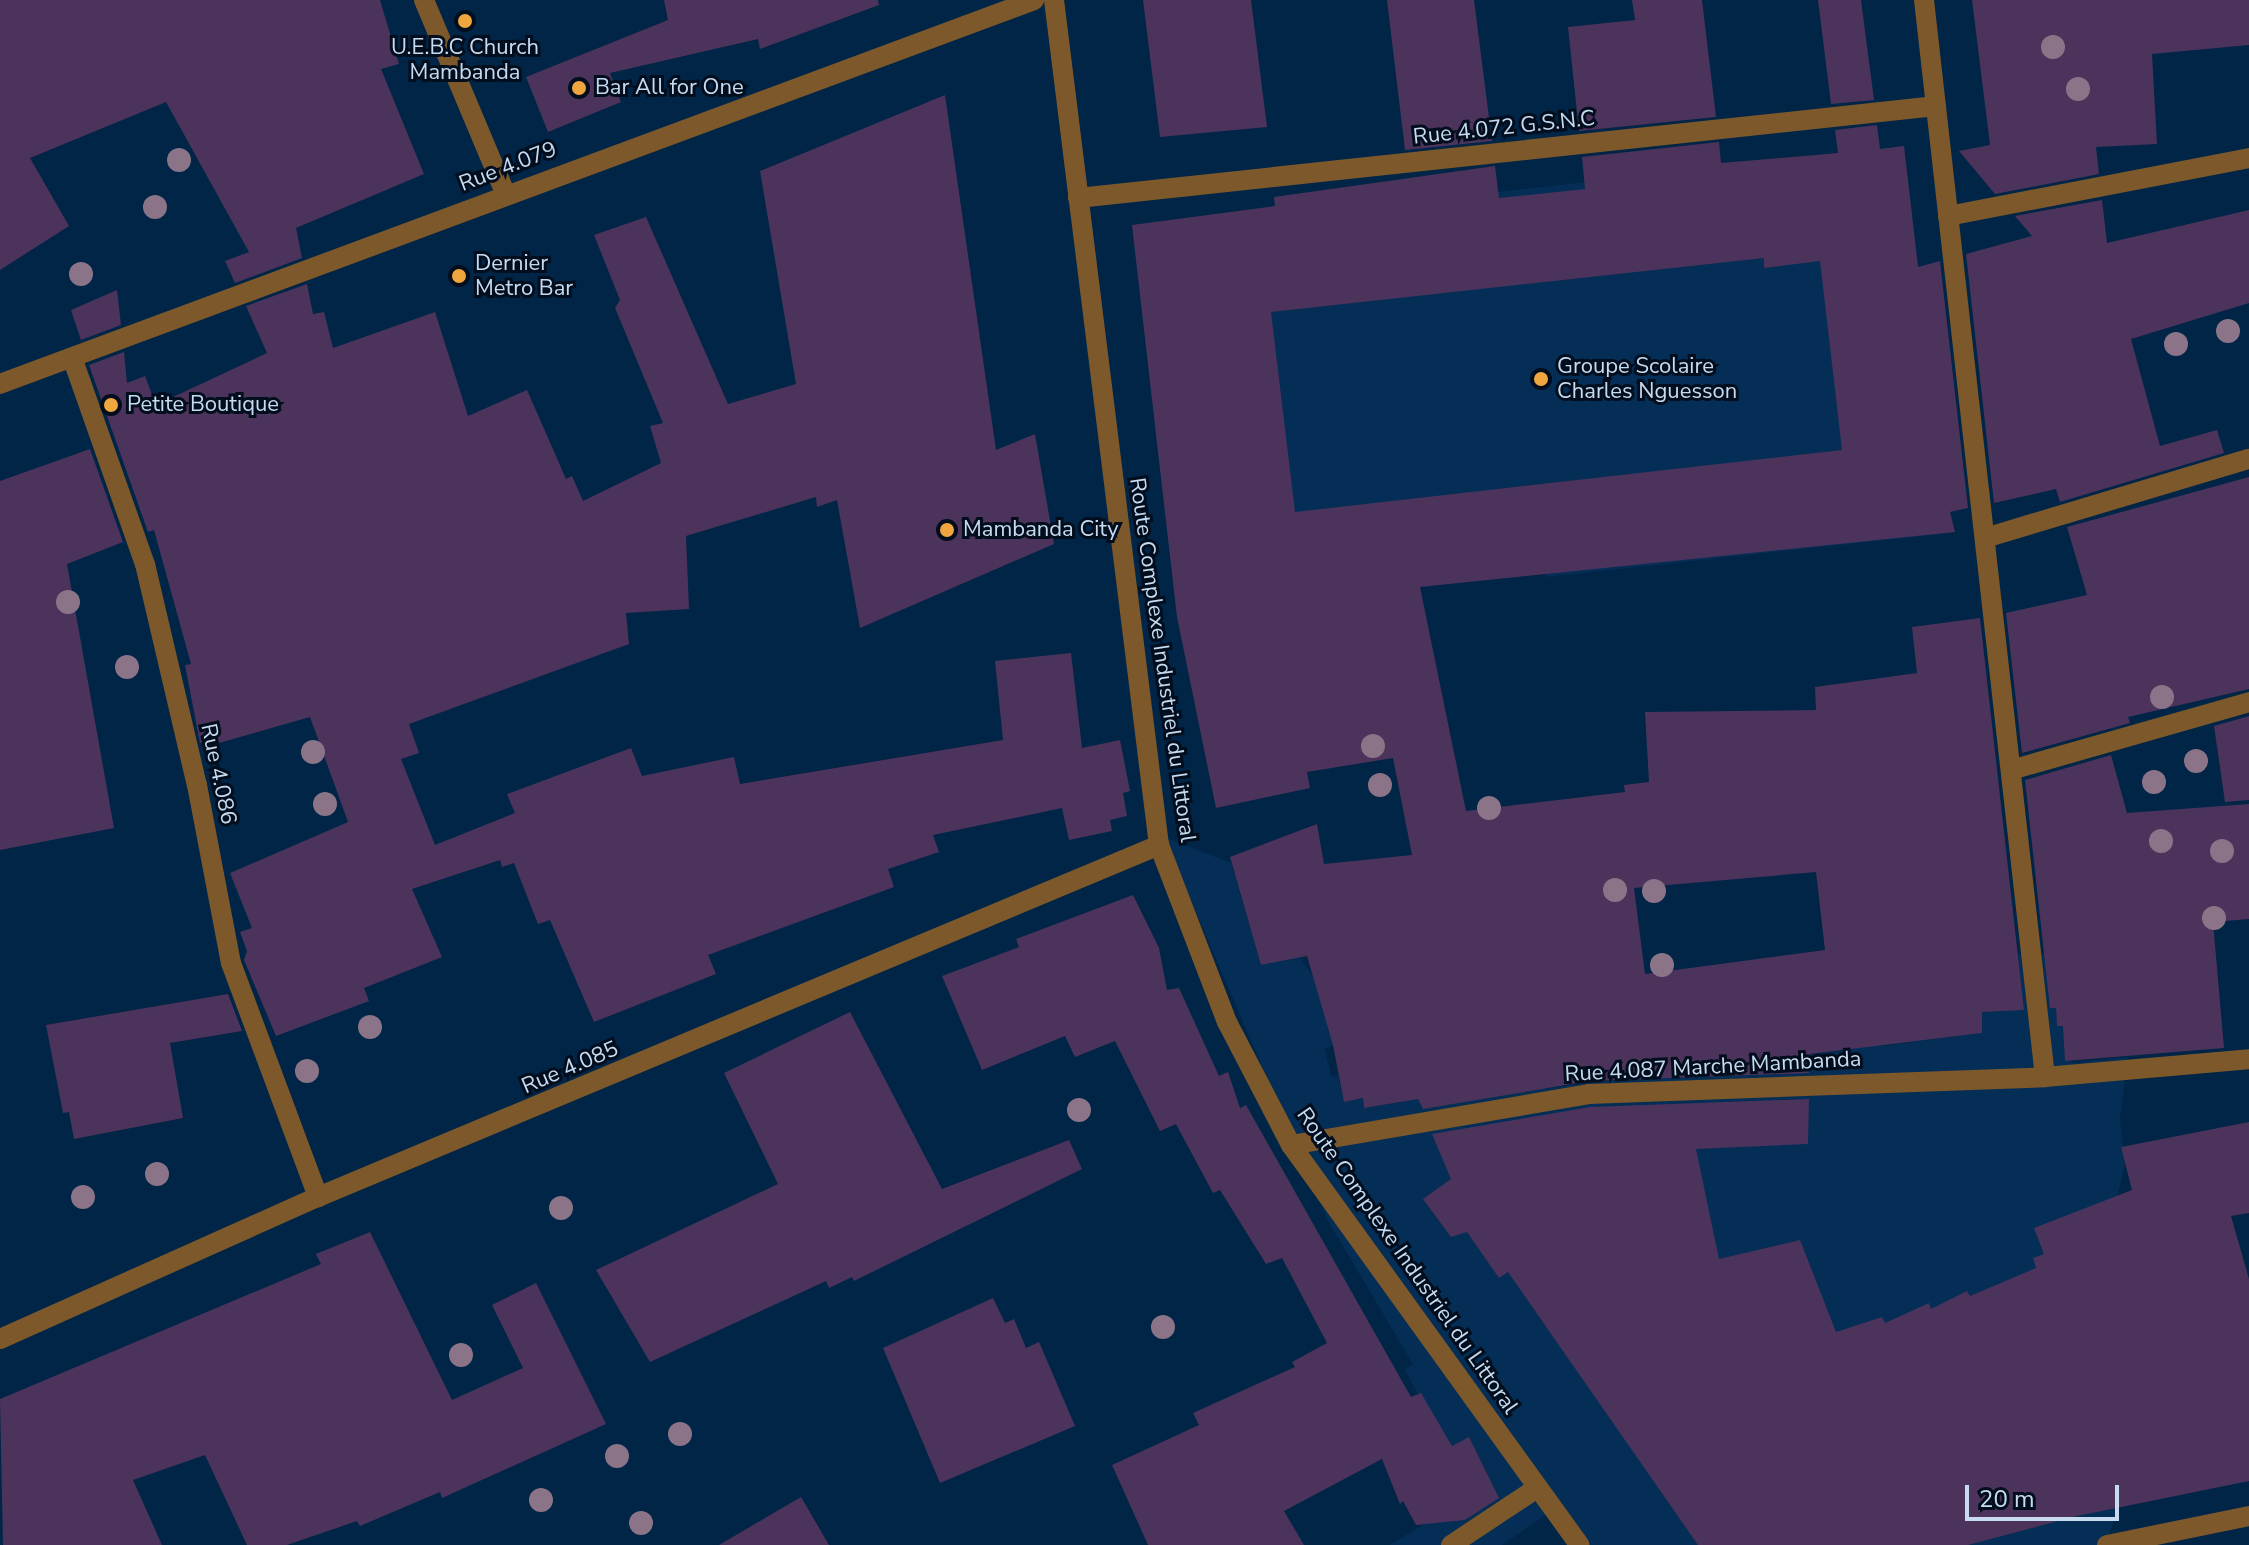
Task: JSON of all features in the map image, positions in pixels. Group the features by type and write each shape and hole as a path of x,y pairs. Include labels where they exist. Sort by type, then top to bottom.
{"street":[{"path":"424,0 505,193"},
{"name":"Rue 4.079","path":"0,384 73,360 505,193 1034,0"},
{"name":"Route Complexe Industriel du Littoral","path":"1054,0 1159,845 1227,1022 1291,1145 1579,1545"},
{"path":"1924,0 2045,1077"},
{"name":"Rue 4.072 G.S.N.C","path":"1078,198 1936,106"},
{"path":"1948,216 2249,158"},
{"name":"Rue 4.086","path":"73,360 145,564 197,785 231,963 318,1197"},
{"path":"1985,538 2249,459"},
{"path":"2011,770 2249,702"},
{"name":"Rue 4.085","path":"0,1339 318,1197 1159,845"},
{"name":"Rue 4.087 Marche Mambanda","path":"1291,1145 1589,1094 2045,1077 2249,1059"},
{"path":"1451,1545 1537,1488"},
{"path":"2107,1545 2249,1516"}],"shaded area":[{"name":"Groupe Scolaire Charles Nguesson","path":"1904,146 1950,533 1546,577 1545,572 1177,617 1132,225 1235,212 1276,216 1274,197 1336,190 1338,210"},
{"path":"1164,837 1231,863 1261,965 1300,958 1312,975 1325,972 1343,1042 1325,1048 1331,1077 1338,1076 1344,1102 1363,1098 1364,1108 1471,1090 1478,1097 1843,1051 1842,1038 1883,1046 1981,1033 1978,957 2052,953 2057,1026 2063,1026 2073,1063 2128,1057 2120,1119 2125,1164 2102,1263 2119,1505 2106,1545 1571,1545 1550,1512 1502,1545 1389,1545 1448,1510 1488,1475 1469,1438 1447,1448 1405,1370 1413,1364 1328,1221"}],"building":[{"path":"0,0 380,0 399,64 381,69 424,174 296,228 302,258 235,283 225,261 249,252 166,102 30,158 69,226 0,270"},
{"path":"664,0 878,0 879,5 760,49 758,39 610,73 621,102 548,132 526,77 668,20"},
{"path":"1143,0 1251,0 1267,127 1160,137"},
{"path":"1387,0 1474,0 1492,141 1405,150"},
{"path":"1632,0 1702,0 1716,117 1579,131 1568,27 1635,20"},
{"path":"1818,0 1861,0 1874,100 1831,104"},
{"path":"1972,0 2249,0 2249,45 2152,54 2157,144 2096,147 2099,174 1995,194 1959,151 1990,145"},
{"path":"945,95 996,450 1035,434 1054,544 860,628 837,500 817,507 816,497 686,536 689,609 626,613 629,644 409,724 419,753 401,759 435,845 515,813 507,794 631,748 642,776 734,757 740,784 1003,740 995,661 1071,653 1082,748 1120,740 1130,791 1123,793 1127,816 1110,820 1112,831 1069,840 1062,808 933,835 939,852 888,869 894,887 708,955 716,974 594,1022 550,920 538,924 514,863 502,867 500,860 412,889 442,957 364,988 369,1001 276,1036 244,960 247,951 240,932 252,928 230,873 348,822 310,717 219,743 217,738 200,743 185,665 191,664 154,530 148,532 89,365 124,352 127,383 145,376 156,405 267,353 246,306 307,284 313,314 324,312 333,348 435,312 468,416 527,390 566,479 572,476 583,501 661,463 650,426 663,423 615,308 620,300 594,235 646,217 728,404 796,384 760,171"},
{"path":"1877,125 1880,149 1904,146 1918,267 1940,261 1968,508 1950,512 1955,532 1420,587 1466,811 1625,792 1624,785 1649,782 1645,712 1816,710 1815,687 1917,673 1912,627 1980,618 2024,1010 1982,1012 1982,1033 1810,1054 1809,1073 1589,1081 1423,1109 1418,1099 1364,1108 1363,1098 1344,1102 1333,1045 1307,956 1261,965 1230,857 1317,824 1324,864 1412,855 1393,758 1307,772 1310,788 1216,808 1177,617 1132,225 1275,206 1274,197 1495,166 1499,198 1585,189 1582,157 1719,142 1721,163 1838,153 1835,130","holes":["1764,258 1764,268 1820,261 1842,450 1295,512 1271,312","1816,872 1825,950 1645,974 1634,888"]},
{"path":"2102,200 2107,243 2249,210 2249,303 2131,339 2160,446 2217,430 2224,453 2060,502 2056,489 1994,503 1966,254 2032,236 2015,216"},
{"path":"117,290 121,325 81,340 71,310"},
{"path":"90,449 123,542 67,564 114,828 0,850 0,481"},
{"path":"2249,477 2249,689 2128,717 2130,723 2022,753 2006,613 2087,595 2067,527"},
{"path":"2249,716 2249,800 2225,802 2214,726"},
{"path":"2111,755 2127,813 2249,804 2249,919 2213,922 2224,1048 2065,1061 2063,1026 2057,1026 2056,1008 2050,1008 2025,780"},
{"path":"1133,895 1159,948 1167,990 1179,988 1219,1076 1228,1072 1240,1108 1246,1105 1411,1397 1421,1393 1452,1446 1469,1437 1499,1498 1465,1520 1416,1525 1403,1501 1400,1504 1382,1459 1284,1511 1304,1545 1148,1545 1112,1465 1199,1425 1193,1413 1295,1367 1292,1362 1327,1343 1282,1258 1266,1264 1220,1190 1213,1193 1176,1124 1160,1131 1115,1041 1075,1057 1065,1036 982,1070 942,976 1019,947 1016,939"},
{"path":"228,994 242,1031 170,1043 183,1118 74,1139 69,1112 63,1113 46,1025"},
{"path":"850,1012 942,1189 1069,1140 1082,1169 854,1281 852,1277 829,1288 826,1281 650,1362 596,1270 778,1184 724,1073"},
{"path":"1809,1099 1808,1144 1696,1149 1719,1259 1800,1240 1836,1332 1882,1317 1885,1323 1929,1303 1931,1309 1967,1291 1970,1296 2036,1268 2033,1258 2044,1254 2034,1228 2132,1190 2121,1147 2249,1122 2249,1213 2231,1216 2249,1279 2249,1481 2077,1516 1968,1545 1698,1545 1508,1272 1499,1278 1467,1232 1451,1237 1423,1199 1451,1179 1432,1134 1590,1107"},
{"path":"370,1232 452,1400 523,1368 492,1305 536,1283 606,1424 442,1498 440,1492 360,1526 357,1521 287,1545 247,1545 205,1455 133,1480 162,1545 3,1545 0,1399 321,1264 316,1254"},
{"path":"993,1298 1005,1323 1014,1319 1026,1348 1039,1342 1075,1426 940,1483 883,1348"},
{"path":"801,1497 829,1545 719,1545"}],"place":[{"name":"U.E.B.C Church Mambanda","path":"465,21"},
{"name":"Bar All for One","path":"579,88"},
{"name":"Dernier Metro Bar","path":"459,276"},
{"name":"Groupe Scolaire Charles Nguesson","path":"1541,379"},
{"name":"Petite Boutique","path":"111,405"},
{"name":"Mambanda City","path":"947,530"}]}
